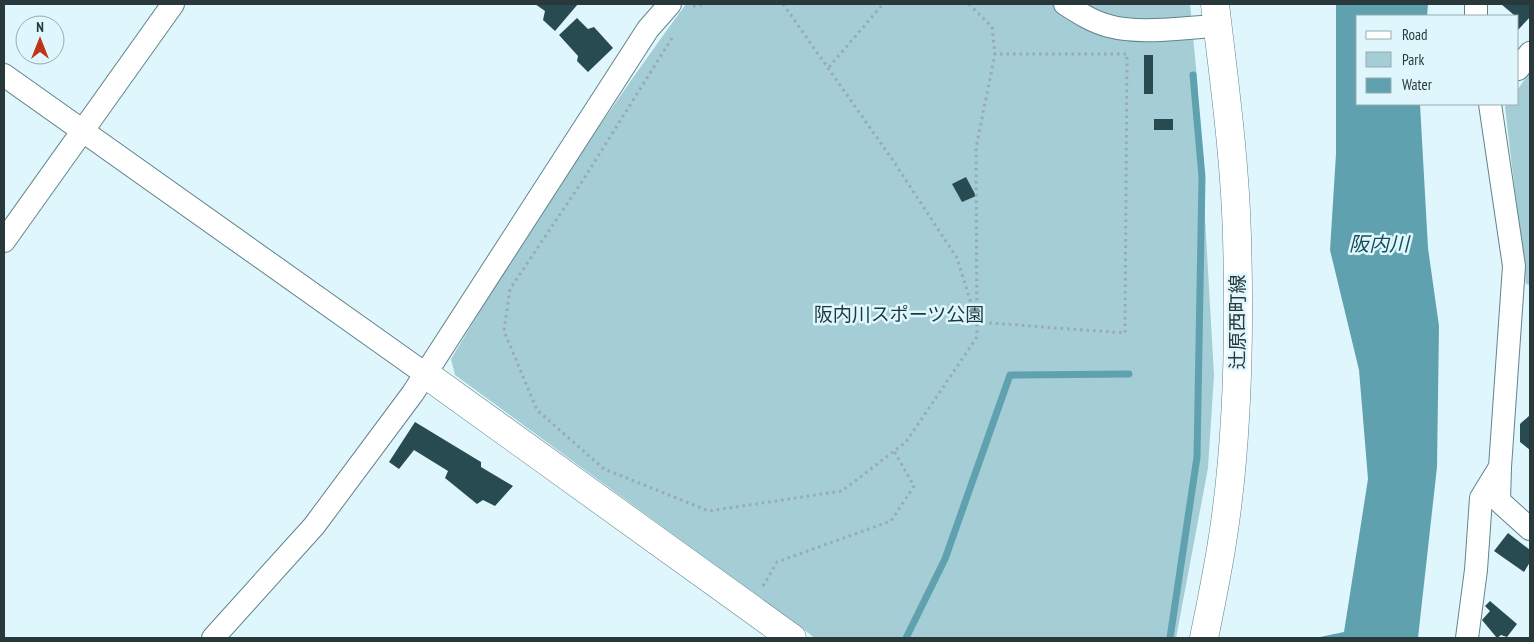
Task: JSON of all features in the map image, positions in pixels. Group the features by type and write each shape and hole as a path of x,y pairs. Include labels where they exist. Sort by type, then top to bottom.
{"main road":[{"name":"辻原西町線","path":"1204,638 1221,548 1232,460 1237,388 1237,236 1233,164 1216,15"},
{"path":"424,373 792,638"}],"street":[{"path":"4,241 172,4"},
{"path":"1064,4 1088,18 1110,26 1128,29 1216,15"},
{"path":"213,638 314,526 413,393 424,373 643,37 679,8"},
{"path":"1519,68 1530,53"},
{"path":"4,76 424,373"},
{"path":"1490,105 1521,313 1500,467 1499,501 1527,520"},
{"path":"1467,638 1476,570 1480,498 1500,467"}],"path":[{"path":"679,8 694,4 707,4"},
{"path":"783,4 829,67 957,258 977,322"},
{"path":"829,67 883,4"},
{"path":"673,37 586,177 510,289 504,330 538,410 604,469 709,511 842,491 906,442 977,336 976,148 995,54 992,28 969,4"},
{"path":"977,322 1125,333 1127,54 995,54"},
{"path":"750,609 777,562 891,521 914,486 894,451"}],"green space":[{"name":"阪内川スポーツ公園","path":"686,4 1190,4 1197,78 1214,375 1208,468 1176,638 815,638 455,375 451,359 507,268 564,178"},
{"path":"1530,72 1530,285 1526,284 1505,107 1506,105 1519,105 1519,88"}],"water":[{"name":"阪内川","path":"1336,4 1428,4 1427,15 1356,15 1356,105 1420,105 1428,248 1439,326 1437,467 1418,638 1315,638 1344,632 1368,479 1359,370 1330,250 1336,154"}],"building":[{"path":"535,4 578,4 555,31 543,20 545,11"},
{"path":"1501,4 1530,4 1530,17 1519,29 1519,15 1514,15"},
{"path":"577,18 588,29 594,27 613,48 588,72 577,61 578,56 559,35"},
{"path":"1144,55 1153,55 1153,94 1144,94"},
{"path":"1154,119 1173,119 1173,130 1154,130"},
{"path":"966,177 976,196 962,202 952,184"},
{"path":"1530,415 1530,450 1520,442 1520,424"},
{"path":"415,422 481,462 481,467 513,486 495,506 483,500 477,504 445,478 448,471 414,450 399,469 389,462"},
{"path":"1508,533 1530,550 1530,562 1524,572 1494,551"},
{"path":"1490,601 1517,624 1507,637 1501,635 1497,638 1482,620 1490,611 1485,606"}],"waterway":[{"path":"1170,638 1197,457 1202,177 1193,75"},
{"path":"906,638 945,559 1010,375 1129,374"}]}
